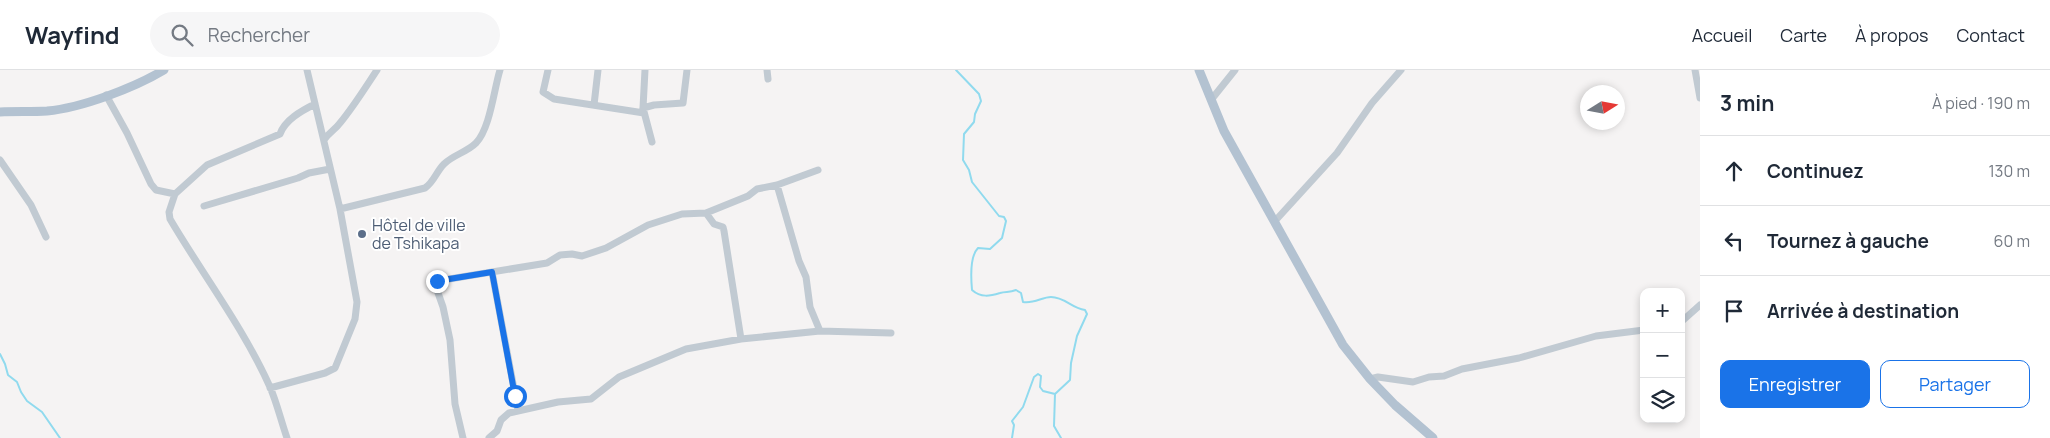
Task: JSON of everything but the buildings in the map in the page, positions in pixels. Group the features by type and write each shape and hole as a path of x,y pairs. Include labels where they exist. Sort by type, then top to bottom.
{"main road":[{"path":"0,112 46,111 81,105 148,79 164,70"},
{"path":"1198,70 1224,131 1250,181 1275,221 1343,345 1370,380 1395,405 1434,438"}],"street":[{"path":"270,388 332,371 338,364 355,320 357,302 340,208 308,70"},
{"path":"324,140 330,131 340,124 359,99 377,70"},
{"path":"340,208 424,188 431,184 439,169 445,163 479,140 490,114 500,70"},
{"path":"548,70 543,92 554,99 594,106 643,110 654,105 683,104 688,70"},
{"path":"594,106 598,70"},
{"path":"645,70 643,110 652,142"},
{"path":"767,70 768,79"},
{"path":"1210,100 1235,70"},
{"path":"1275,221 1337,153 1372,103 1401,70"},
{"path":"1695,70 1700,98"},
{"path":"106,95 127,133 151,184 156,190 175,194"},
{"path":"287,438 270,388 233,319 170,219 169,212 175,194 207,165 280,134 284,124 315,104"},
{"path":"0,160 31,205 46,237"},
{"path":"204,206 310,173 330,169"},
{"path":"463,438 455,404 450,340 443,307 437,290 437,281 548,263 560,255 572,254 582,256 606,248 648,225 682,214 706,213 748,196 757,189 777,185 818,170"},
{"path":"777,185 799,261 806,277 810,307 820,331"},
{"path":"706,213 711,221 723,228 724,231 741,339"},
{"path":"492,272 518,410"},
{"path":"1685,318 1700,305"},
{"path":"1370,380 1378,377 1413,382 1429,377 1444,376 1462,369 1519,358 1596,336 1640,330"},
{"path":"489,438 497,430 501,420 509,413 558,402 591,399 619,377 686,349 741,339 820,331 891,333"}],"waterway":[{"path":"956,70 979,94 981,101 975,114 974,122 964,134 963,160 969,170 972,182 999,216 1004,217 1006,221 1002,238 990,249 978,248 975,252 971,280 972,290 986,296 1016,290 1021,293 1023,302 1056,297 1085,310 1087,314 1077,336 1071,363 1070,380 1055,394 1054,426 1061,438"},
{"path":"0,354 8,375 17,382 27,401 42,412 60,438"},
{"path":"1012,438 1014,425 1012,421 1023,407 1034,377 1038,374 1041,376 1040,387 1043,391 1055,394"}],"place":[{"name":"Hôtel de ville de Tshikapa","path":"362,234"}],"route":[{"path":"437,281 446,278 492,272 515,396"}]}
